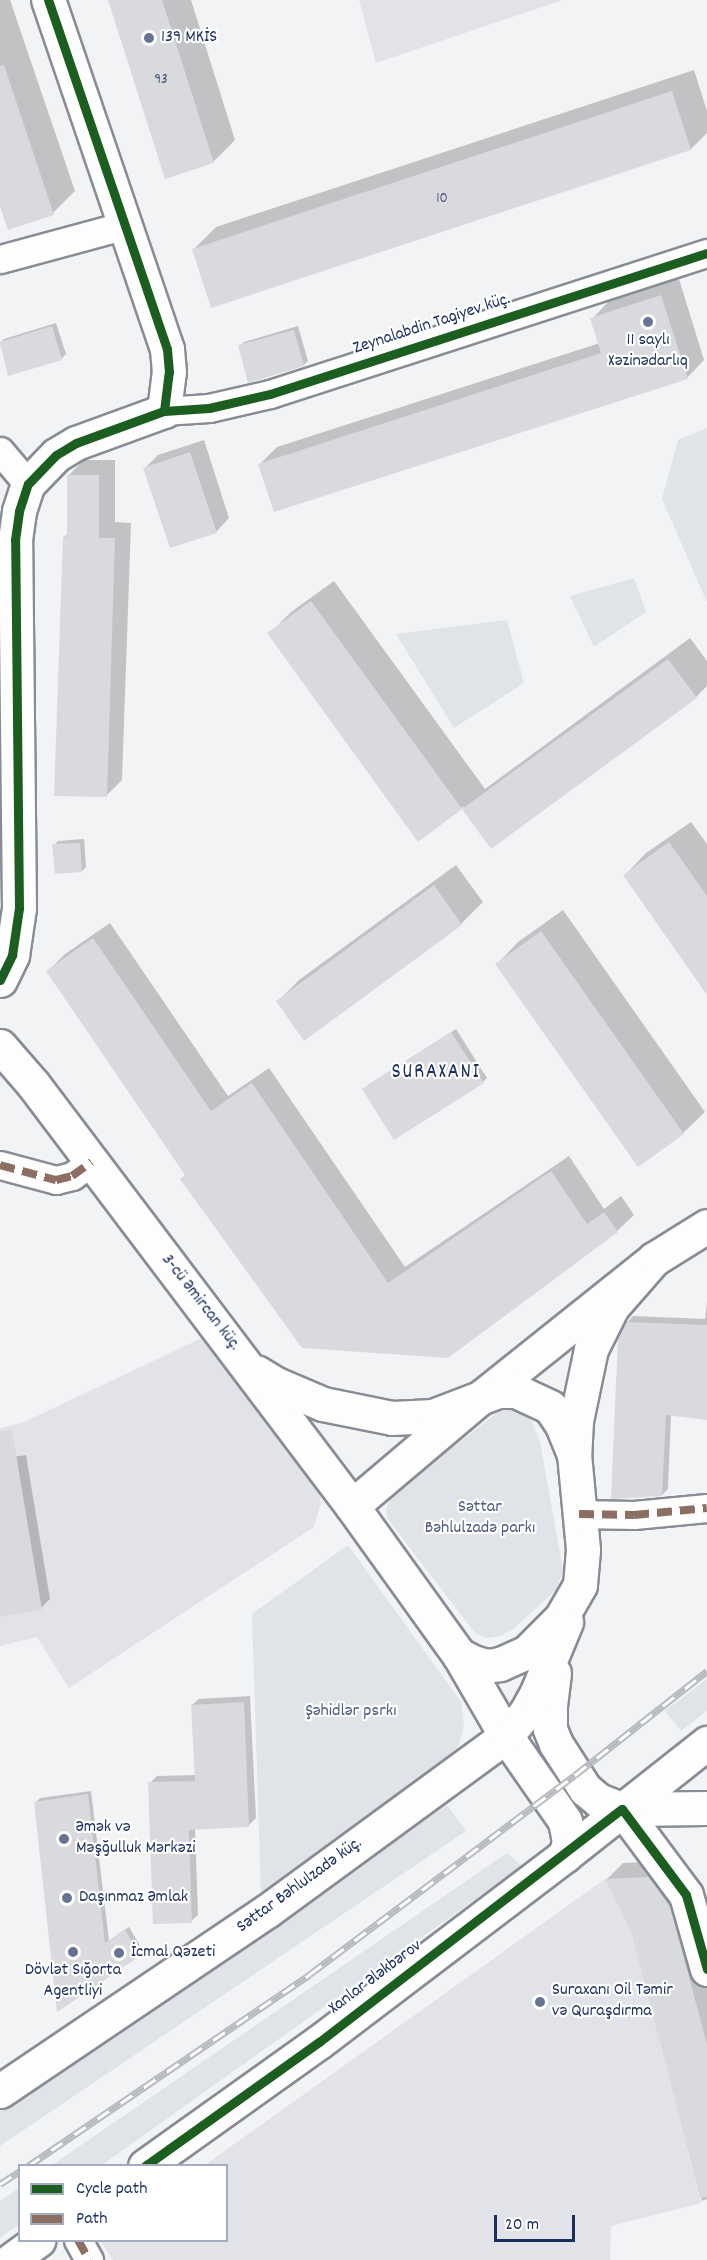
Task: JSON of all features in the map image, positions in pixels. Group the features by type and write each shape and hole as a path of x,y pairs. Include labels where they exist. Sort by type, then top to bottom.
{"main road":[{"path":"48,0 167,349 169,372 164,411"},
{"name":"Zeynalabdin Tagiyev küç.","path":"0,980 12,955 19,908 15,540 19,511 28,484 44,465 76,443 164,411"},
{"name":"3-cü Əmircan küç.","path":"0,1046 249,1367 276,1384 323,1404 381,1417 433,1416 480,1398"},
{"path":"352,1506 480,1398 654,1260 707,1226"},
{"path":"654,1260 612,1306 591,1349 576,1421 574,1454 583,1550 580,1585 552,1683 550,1729 556,1744 585,1789 598,1800 622,1809 707,1808"},
{"path":"249,1367 459,1655 506,1736 565,1821 569,1842 566,1855"},
{"path":"480,1398 498,1391 516,1391 533,1397 550,1407 562,1425 574,1454"},
{"path":"459,1655 487,1666 514,1660 551,1630 571,1604 580,1585"},
{"name":"Səttar Bəhlulzadə küç.","path":"0,2091 267,1911 506,1736 526,1712 537,1692 580,1585"},
{"path":"622,1809 707,1743"},
{"path":"622,1809 686,1895 707,1969"},
{"name":"Xanlar Ələkbərov","path":"148,2164 319,2042 566,1855 622,1809"},
{"path":"11,2260 38,2242"}],"street":[{"path":"0,259 126,225"},
{"name":"Zeynalabdin Tagiyev küç.","path":"164,411 208,408 270,394 707,253"},
{"path":"0,451 28,484"},
{"path":"0,1165 56,1180 72,1176 91,1162"},
{"path":"579,1514 634,1515 707,1508"},
{"path":"79,2242 89,2260"}],"shaded area":[{"path":"359,0 563,0 376,63"},
{"path":"202,1338 317,1484 321,1502 314,1527 69,1688 37,1637 0,1646 0,1428 24,1422"},
{"name":"Suraxanı Oil Təmir və Quraşdırma","path":"605,1879 631,1932 701,2203 611,2226 610,2260 113,2260 102,2242 228,2242 228,2164 206,2164"}],"green space":[{"path":"707,428 707,602 662,499 678,440"},
{"path":"634,578 646,612 594,647 570,596"},
{"path":"507,620 524,683 454,728 396,634"},
{"name":"Səttar Bəhlulzadə parkı","path":"509,1409 522,1413 531,1420 540,1442 563,1570 557,1589 512,1630 500,1636 487,1638 475,1633 387,1518 386,1509 392,1494 497,1413"},
{"name":"Şəhidlər psrkı","path":"348,1545 461,1702 464,1726 456,1755 261,1896 252,1614"},
{"path":"707,1679 707,1711 681,1731 665,1711"},
{"path":"447,1805 466,1831 0,2146 0,2110"},
{"path":"507,1853 522,1866 103,2164 53,2164"},
{"path":"18,2189 18,2225 0,2238 0,2201"}],"building":[{"path":"108,0 162,0 214,163 165,179"},
{"path":"4,65 54,215 8,230 0,207 0,66"},
{"path":"672,91 691,150 211,308 192,249"},
{"path":"661,295 688,379 274,512 258,464 601,353 590,318"},
{"path":"52,326 62,360 8,376 0,342"},
{"path":"294,330 304,366 248,383 238,345"},
{"path":"190,452 217,533 170,548 143,468"},
{"path":"67,475 99,475 99,538 115,538 107,797 54,796 63,537 67,537"},
{"path":"311,601 462,809 418,842 267,633"},
{"path":"668,659 697,698 491,849 462,809"},
{"path":"669,842 707,896 707,995 623,875"},
{"path":"80,843 82,872 55,874 52,844"},
{"path":"434,885 462,925 304,1041 276,1001"},
{"path":"541,931 684,1134 638,1167 495,964"},
{"path":"93,938 211,1111 252,1083 388,1283 551,1171 587,1224 604,1212 618,1232 448,1358 302,1348 180,1179 185,1175 46,971"},
{"path":"451,1032 484,1083 394,1140 362,1089"},
{"path":"626,1322 707,1325 707,1420 666,1415 662,1496 611,1499 618,1337"},
{"path":"12,1430 42,1610 0,1617 0,1431"},
{"path":"244,1702 249,1827 189,1830 192,1923 153,1924 148,1782 195,1781 191,1705"},
{"path":"88,1794 105,1943 125,1929 140,1956 57,2012 34,1802"},
{"path":"649,1877 670,1907 707,2044 707,2197 700,2198 631,1932 605,1879"}],"railway":[{"path":"31,2164 310,1974 575,1775 707,1671"},
{"path":"0,2184 18,2172"}],"marked path":[{"path":"0,1165 56,1180 72,1176 91,1162"},
{"path":"579,1514 634,1515 707,1508"},
{"path":"79,2242 89,2260"}],"cycle path":[{"path":"0,980 12,955 19,908 15,540 19,511 28,484 56,455 76,443 164,411 169,372 167,349 48,0"},
{"path":"164,411 209,408 270,394 707,253"},
{"path":"148,2164 319,2042 622,1809 686,1895 707,1969"}],"place":[{"name":"139 MKİS","path":"149,38"},
{"name":"11 saylı Xəzinədarlıq","path":"648,322"},
{"name":"Əmək və Məşğulluk Mərkəzi","path":"64,1839"},
{"name":"Daşınmaz Əmlak","path":"67,1898"},
{"name":"Dövlət Sığorta Agentliyi","path":"73,1952"},
{"name":"İcmal Qəzeti","path":"119,1953"},
{"name":"Suraxanı Oil Təmir və Quraşdırma","path":"540,2002"}],"district":[{"name":"SURAXANI","path":"436,1073"}]}
